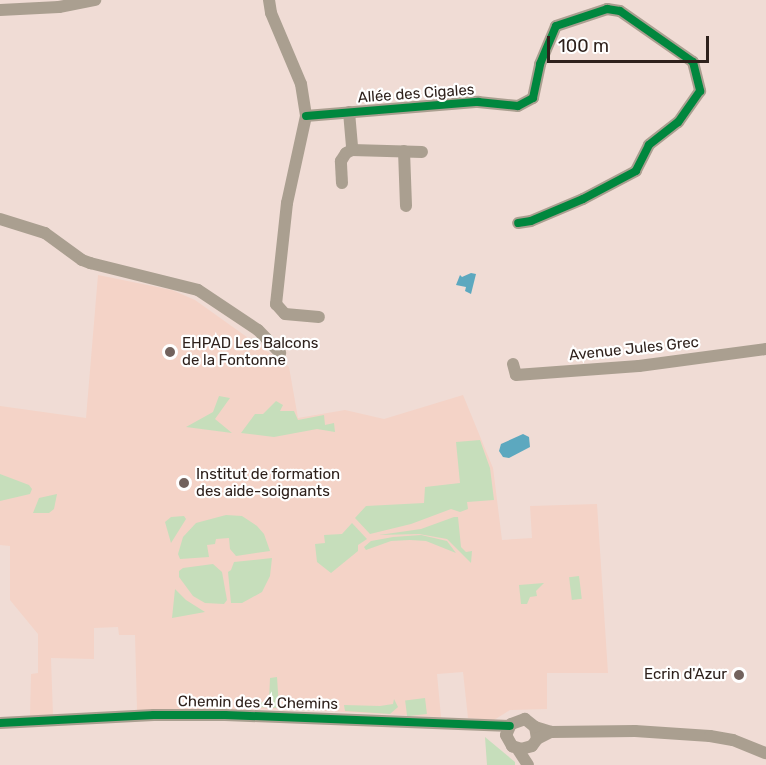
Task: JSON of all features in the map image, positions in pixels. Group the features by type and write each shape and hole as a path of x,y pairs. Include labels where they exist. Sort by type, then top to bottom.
{"street":[{"path":"0,10 59,7 95,0"},
{"path":"269,0 271,13 301,84 306,116 287,203 276,304 285,314 319,317"},
{"path":"0,5 13,8"},
{"name":"Allée des Cigales","path":"306,116 478,102 518,106 533,98 540,64 556,26 607,9 620,10 693,62 700,91 678,122 649,146 636,171 583,199 531,221 518,223"},
{"name":"Allée des Cigales","path":"349,112 352,150"},
{"path":"342,183 342,161 346,153 352,150 422,152"},
{"path":"404,152 406,206"},
{"path":"0,219 45,233 82,260 198,290 258,330 280,353"},
{"name":"Avenue Jules Grec","path":"513,364 516,375 639,366 766,349"},
{"name":"Chemin des 4 Chemins","path":"0,722 25,723 149,715 225,715 375,719 508,730 515,721 525,719 535,737"},
{"path":"508,730 528,765"},
{"path":"517,748 535,737 551,732 679,733 733,740 766,753"},
{"path":"528,765 535,737"}],"shaded area":[{"path":"98,275 172,290 195,300 289,367 298,418 345,410 384,419 463,395 493,468 502,540 532,538 530,506 597,504 608,673 547,673 547,709 510,710 494,720 468,718 463,672 437,674 441,717 287,709 137,710 135,635 119,635 118,627 94,628 94,659 51,658 53,715 30,716 31,674 38,673 38,634 10,600 10,546 0,545 0,406 86,418"}],"green space":[{"path":"219,396 230,398 215,419 232,433 186,427 213,412"},
{"path":"276,401 283,405 280,411 294,411 298,420 324,415 325,425 334,423 335,432 317,429 274,437 241,433 255,414 263,414"},
{"path":"480,440 490,468 494,500 467,502 468,509 460,512 451,509 411,524 370,534 355,518 366,506 424,503 425,487 460,483 456,442"},
{"path":"0,474 29,485 32,489 30,494 0,501"},
{"path":"57,494 54,509 49,513 33,513 39,498"},
{"path":"226,515 242,516 257,526 264,534 270,551 236,556 230,549 229,538 216,539 215,544 207,545 209,557 180,559 178,554 183,537 196,523"},
{"path":"184,516 186,519 171,543 165,522 171,517"},
{"path":"458,517 461,547 466,552 472,551 471,563 447,539 419,534 379,535 421,529"},
{"path":"352,523 367,539 358,545 358,551 331,573 317,562 315,544 325,543 324,535 342,534"},
{"path":"421,535 447,541 456,553 426,541 391,541 366,550 364,547 371,541"},
{"path":"272,558 270,576 262,592 242,603 231,603 228,572 234,562"},
{"path":"213,564 222,572 227,600 224,604 205,603 193,596 179,577 179,571 183,568"},
{"path":"579,576 582,599 572,600 569,577"},
{"path":"544,583 536,591 537,596 530,597 527,604 521,604 519,585"},
{"path":"175,589 186,600 205,612 172,618"},
{"path":"277,677 279,708 256,707 259,703 269,701 270,678"},
{"path":"425,698 427,714 407,716 405,700"},
{"path":"336,699 336,709 291,709 292,703"},
{"path":"394,699 398,707 390,714 345,711 344,705 380,706 393,704"},
{"path":"485,737 515,762 515,765 487,765"}],"water":[{"path":"471,273 476,274 471,294 465,291 466,287 456,285 460,275 462,277"},
{"path":"523,434 529,437 530,447 509,458 503,457 499,451 501,444"}],"cycle path":[{"path":"306,116 478,102 518,106 533,98 540,64 556,26 607,9 620,11 693,62 700,91 678,122 649,145 636,171 583,199 531,221 518,223"},
{"path":"0,723 154,715 225,715 510,726"}],"place":[{"name":"EHPAD Les Balcons de la Fontonne","path":"170,352"},
{"name":"Institut de formation des aide-soignants","path":"184,483"},
{"name":"Ecrin d'Azur","path":"739,675"}]}
